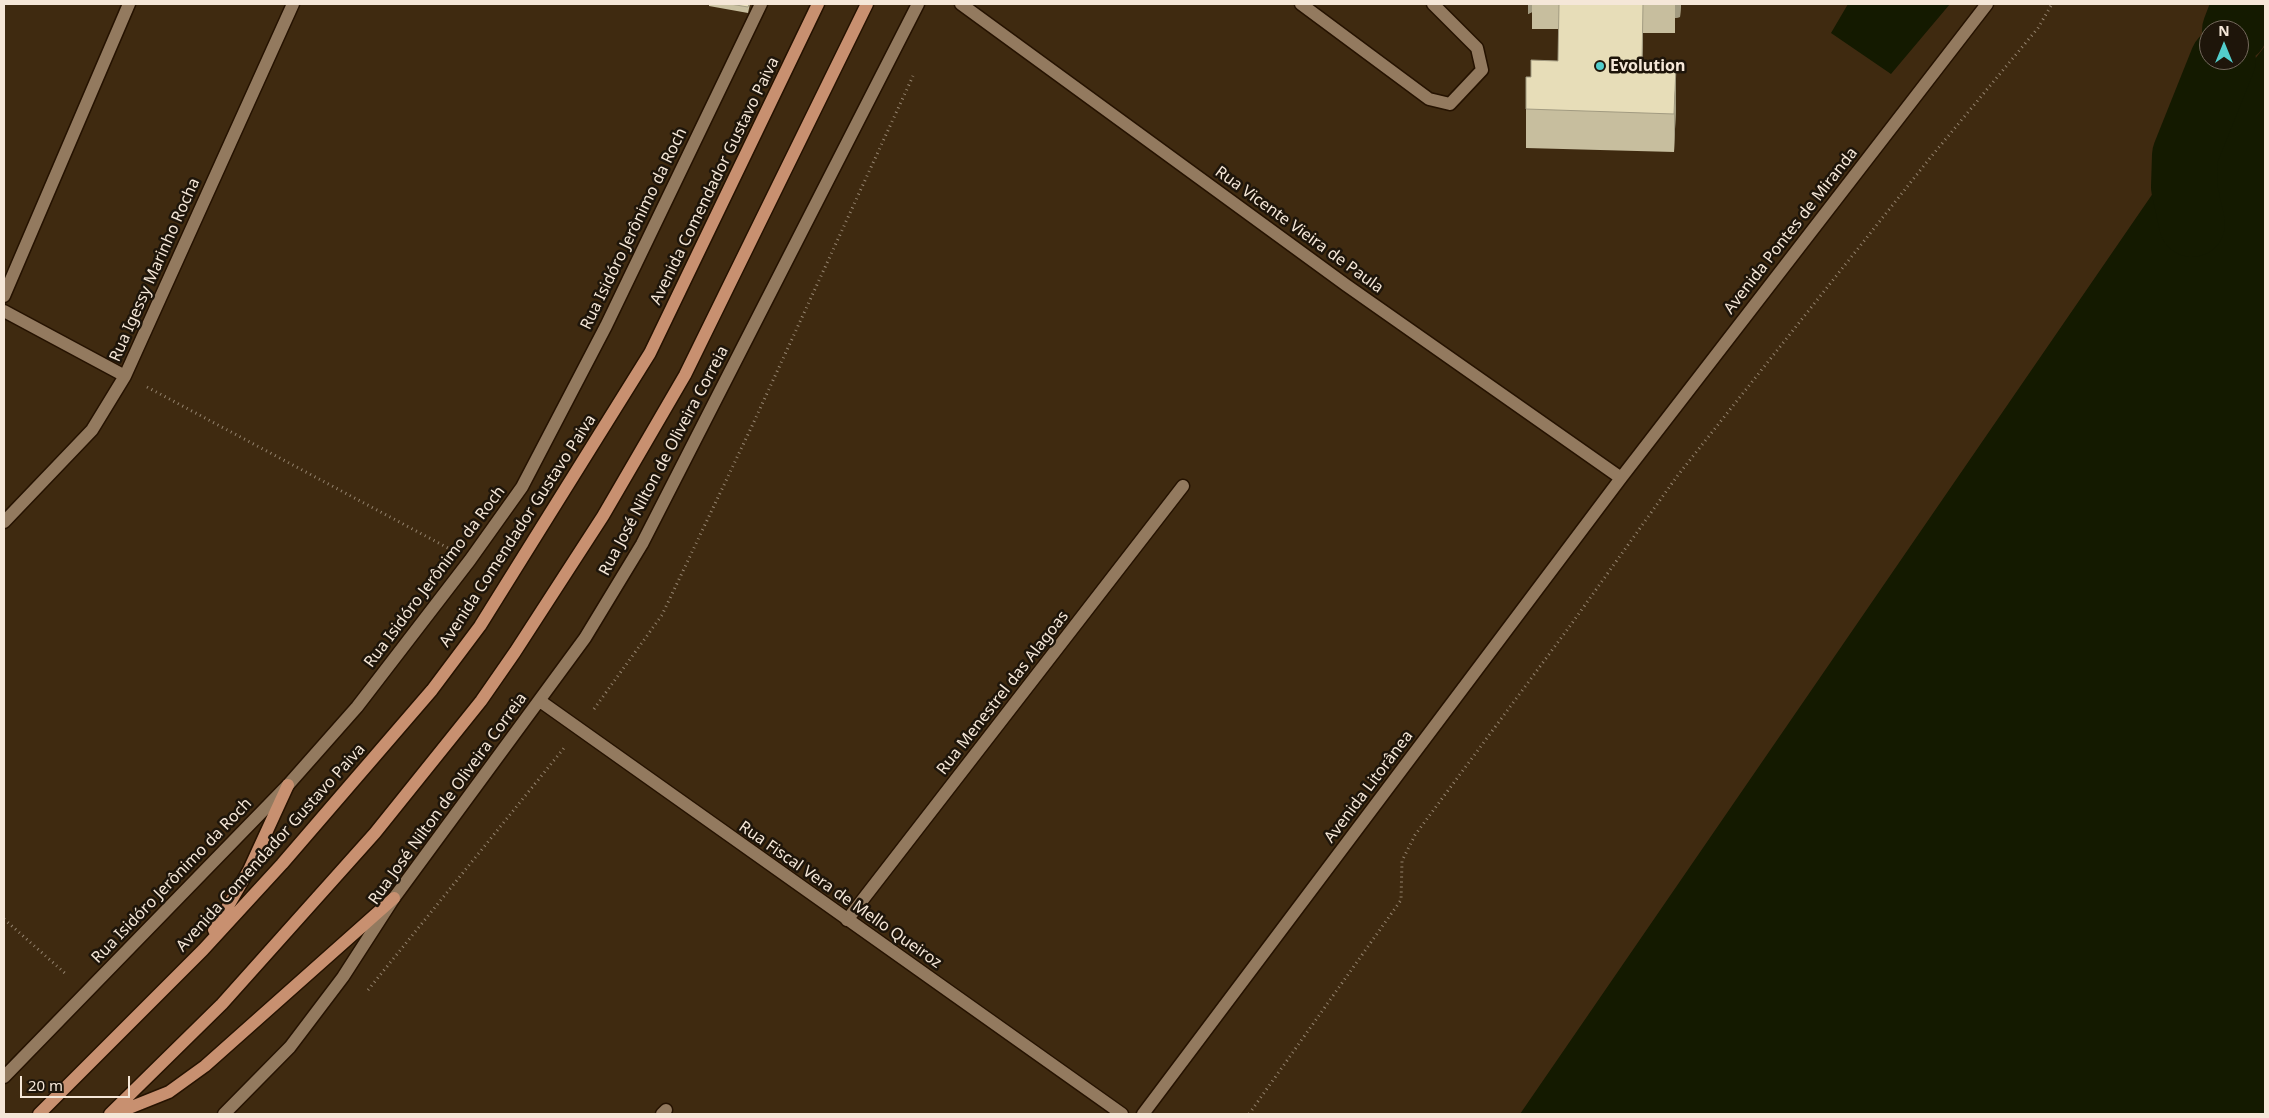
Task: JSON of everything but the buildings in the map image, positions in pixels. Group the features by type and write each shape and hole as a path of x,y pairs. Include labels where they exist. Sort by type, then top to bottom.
{"main road":[{"name":"Avenida Comendador Gustavo Paiva","path":"39,1114 203,950 282,864 432,690 480,626 650,353 818,4"},
{"path":"110,1114 222,1004 376,833 481,701 515,652 603,516 685,375 867,4"},
{"path":"203,950 249,870 288,786"},
{"path":"114,1114 169,1092 205,1066 394,898"}],"street":[{"path":"4,296 129,4"},
{"name":"Rua Igessy Marinho Rocha","path":"4,522 92,430 125,376 293,4"},
{"name":"Rua Isidóro Jerônimo da Roch","path":"4,1077 288,786 358,707 470,560 522,487 584,369 761,4"},
{"name":"Rua José Nilton de Oliveira Correia","path":"224,1114 290,1047 343,977 394,898 585,638 642,544 918,4"},
{"name":"Rua Vicente Vieira de Paula","path":"961,4 1346,285 1621,478"},
{"path":"1301,4 1429,98 1450,104 1482,70 1477,48 1433,4"},
{"name":"Avenida Pontes de Miranda","path":"1621,478 1987,4"},
{"path":"4,311 125,376"},
{"name":"Avenida Litorânea","path":"1143,1114 1621,478"},
{"name":"Rua Menestrel das Alagoas","path":"847,920 1183,486"},
{"name":"Rua Fiscal Vera de Mello Queiroz","path":"540,701 1122,1114"}],"path":[{"path":"1249,1114 1401,900 1402,860 1415,834 1570,626 1678,475 1930,158 2038,28 2052,4"},
{"path":"125,376 470,560"},
{"path":"4,919 88,993"}],"shaded area":[{"path":"1848,4 1950,4 1891,74 1831,33"},
{"path":"2265,46 2265,1114 1520,1114 2160,183 2247,70 2249,70 2249,67"}],"waterway":[{"path":"2239,20 2245,4"},
{"path":"2192,224 2184,187 2185,155 2219,70"}],"place":[{"name":"Evolution","path":"1600,66"}]}
